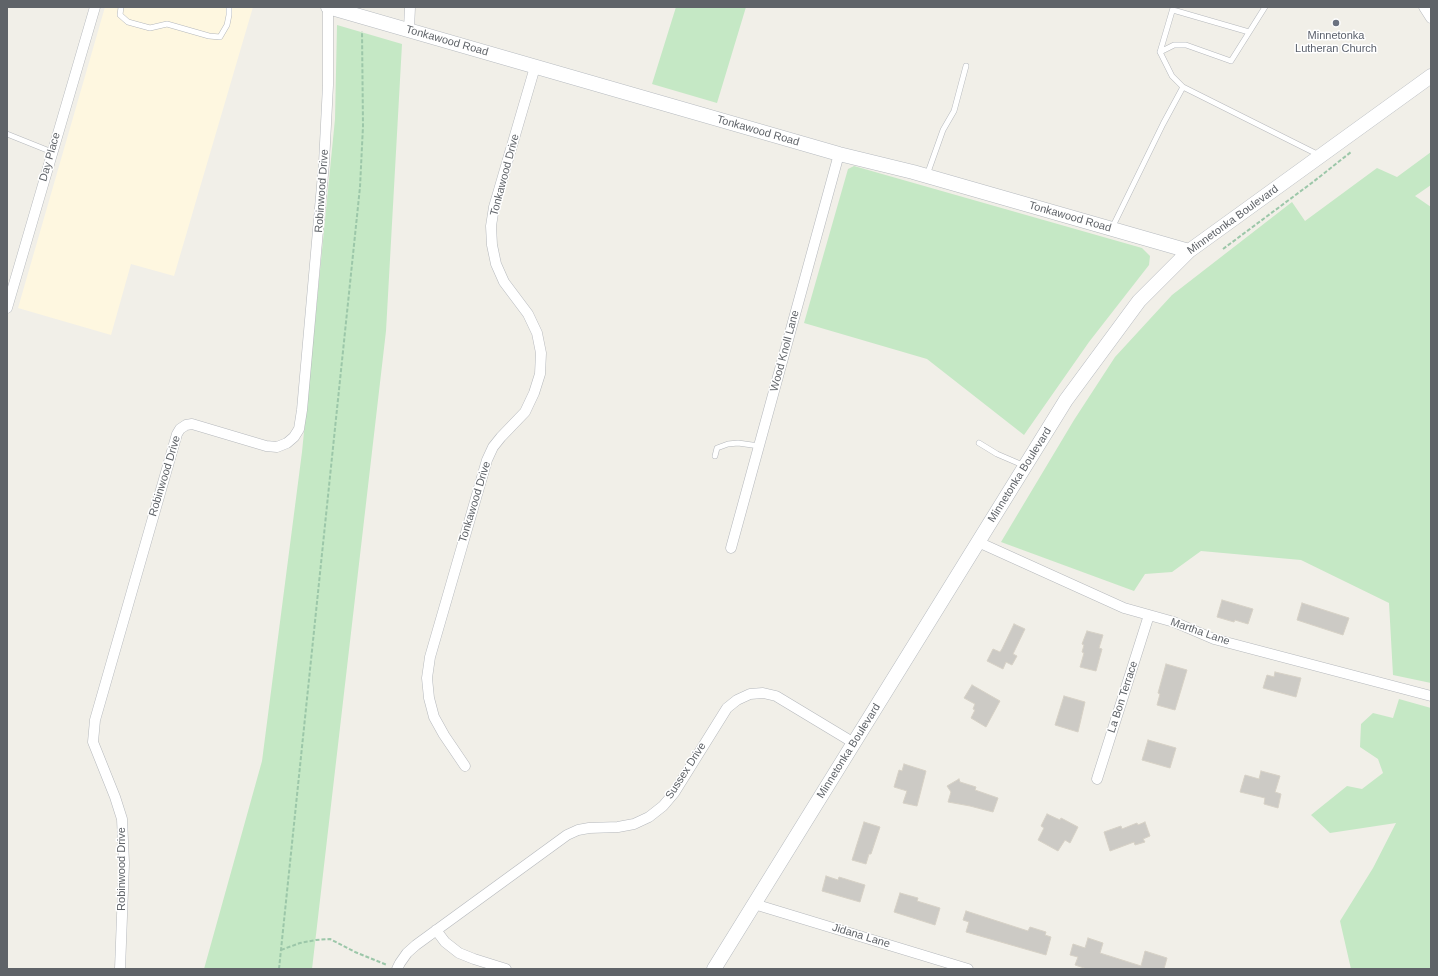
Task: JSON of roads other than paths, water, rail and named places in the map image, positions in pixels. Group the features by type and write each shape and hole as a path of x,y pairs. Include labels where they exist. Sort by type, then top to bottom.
{"main road":[{"name":"Tonkawood Road","path":"328,7 409,29 535,67 839,154 926,176 1189,251"},
{"name":"Minnetonka Boulevard","path":"714,969 1066,400 1139,301 1189,251 1431,76"}],"street":[{"name":"Day Place","path":"7,308 95,7"},
{"name":"Robinwood Drive","path":"120,969 124,863 122,819 115,797 93,742 95,720 180,429 186,425 192,424 266,446 278,447 287,443 294,437 299,429 304,395 324,163 328,84 328,7"},
{"path":"409,29 410,7"},
{"path":"1424,7 1431,18"},
{"name":"Tonkawood Drive","path":"465,766 434,717 429,698 427,678 430,658 487,460 493,447 525,412 534,393 540,374 541,353 537,333 528,314 504,282 496,264 492,245 491,226 494,207 535,67"},
{"name":"Wood Knoll Lane","path":"731,548 839,154"},
{"name":"Martha Lane","path":"978,542 1124,608 1174,622 1214,639 1431,696"},
{"name":"La Bon Terrace","path":"1098,779 1149,615"},
{"name":"Sussex Drive","path":"397,969 408,953 436,930 567,835 578,830 590,828 618,828 634,824 650,817 663,806 674,793 727,708 737,700 750,694 763,693 776,696 854,743"},
{"name":"Jidana Lane","path":"754,904 968,969"},
{"path":"436,930 445,942 459,953 474,960 506,969"}],"lane":[{"path":"121,7 120,15 128,22 150,28 167,24 209,36 220,36 227,25 229,14 228,7"},
{"path":"1160,52 1174,45 1186,45 1231,61 1265,7"},
{"path":"1249,32 1173,8 1160,52 1172,76 1183,87 1321,156"},
{"path":"926,176 943,130 954,111 966,66"},
{"path":"1112,229 1163,124 1183,87"},
{"path":"7,134 52,152"},
{"path":"979,443 997,454 1025,466"},
{"path":"715,456 717,448 728,444 759,446"}],"place":[{"name":"Minnetonka Lutheran Church","path":"1336,23"}]}
